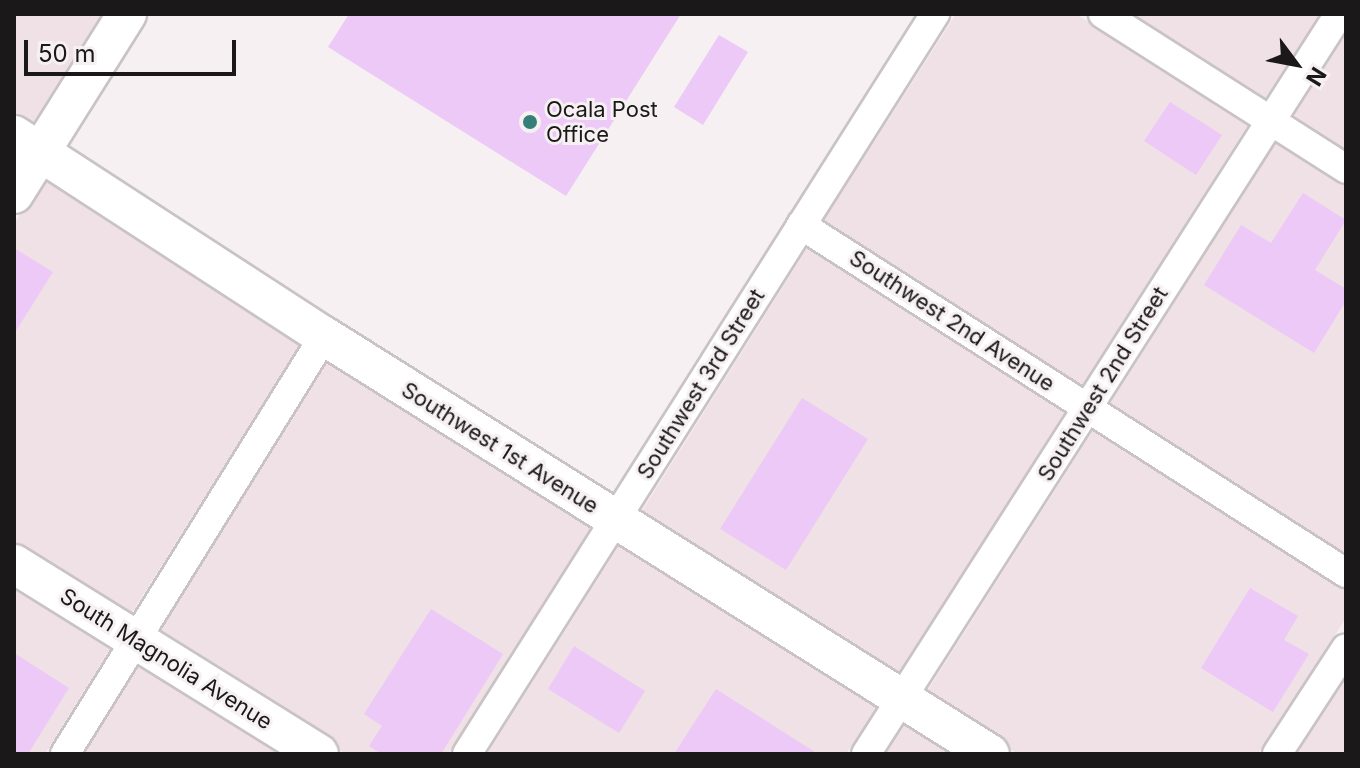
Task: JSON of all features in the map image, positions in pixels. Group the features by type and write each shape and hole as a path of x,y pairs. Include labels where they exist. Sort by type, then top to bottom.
{"street":[{"path":"14,194 27,144 127,14"},
{"name":"Southwest 3rd Street","path":"467,754 935,14"},
{"path":"1103,14 1346,169"},
{"name":"Southwest 2nd Street","path":"866,754 1339,14"},
{"name":"Southwest 1st Avenue","path":"27,144 324,336 990,754"},
{"name":"Southwest 2nd Avenue","path":"801,225 1346,573"},
{"path":"65,754 324,336"},
{"name":"South Magnolia Avenue","path":"14,564 319,754"},
{"path":"1277,754 1346,648"}],"shaded area":[{"path":"14,14 108,14 35,131 14,118"},
{"path":"956,14 1076,14 1249,123 1082,387 823,222"},
{"path":"1130,14 1320,14 1265,99"},
{"path":"1346,34 1346,151 1293,117"},
{"path":"1277,141 1346,186 1346,556 1110,404"},
{"path":"47,174 303,340 128,619 14,547 14,224"},
{"path":"808,247 1066,411 896,679 638,517"},
{"path":"331,357 594,524 448,754 346,754 156,637"},
{"path":"1094,429 1346,590 1346,618 1258,754 1018,754 924,696"},
{"path":"622,541 880,703 846,754 487,754"},
{"path":"14,581 113,644 45,754 14,754"},
{"path":"141,662 291,754 84,754"},
{"path":"1346,678 1346,754 1297,754"},
{"path":"908,720 963,754 886,754"}],"building":[{"name":"Ocala Post Office","path":"349,14 681,14 566,196 328,47"},
{"path":"719,35 748,52 703,125 674,107"},
{"path":"1170,102 1222,135 1196,175 1144,141"},
{"path":"1303,193 1346,220 1315,270 1346,289 1346,301 1314,353 1204,285 1241,225 1271,243"},
{"path":"14,248 53,272 14,334"},
{"path":"802,398 868,439 786,570 720,529"},
{"path":"1250,588 1298,616 1284,640 1309,654 1273,712 1201,668"},
{"path":"431,609 503,654 441,754 381,754 369,746 382,726 364,714"},
{"path":"574,646 645,691 619,733 548,689"},
{"path":"14,653 69,688 28,754 14,754"},
{"path":"716,689 818,754 674,754"}],"place":[{"name":"Ocala Post Office","path":"530,122"}]}
